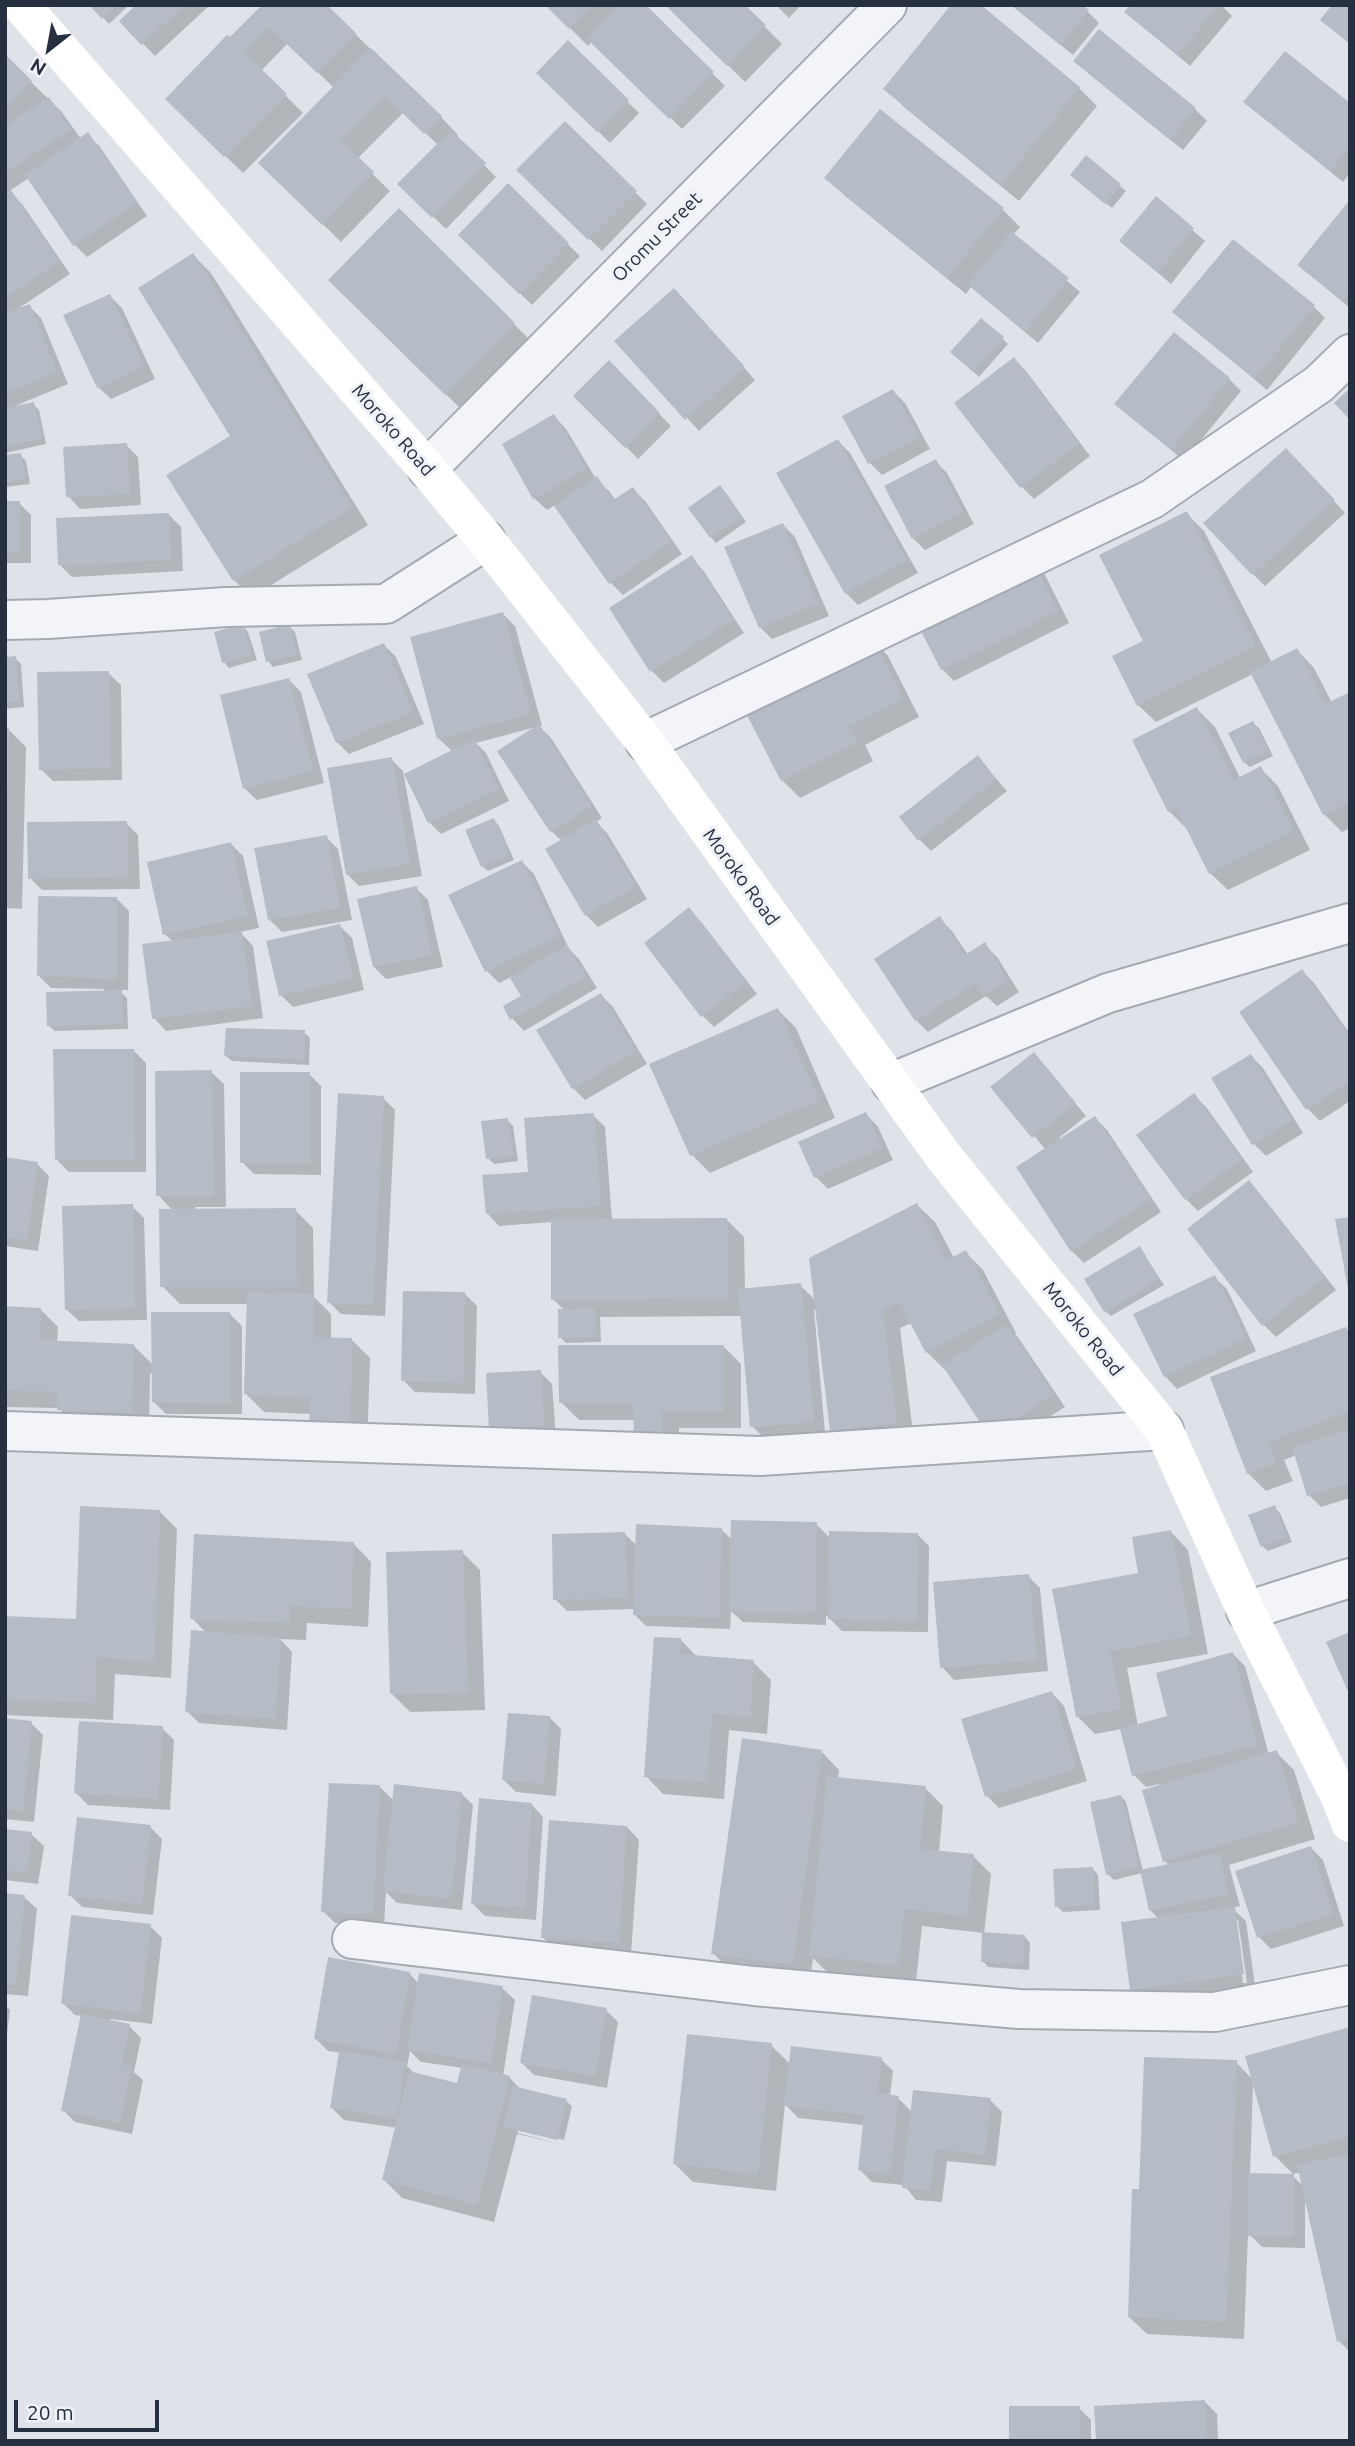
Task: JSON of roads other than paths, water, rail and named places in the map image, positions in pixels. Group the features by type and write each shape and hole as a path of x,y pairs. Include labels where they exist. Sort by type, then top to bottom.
{"street":[{"name":"Moroko Road","path":"21,5 486,540 645,742 944,1157 1164,1430 1246,1611 1340,1797 1350,1823"},
{"name":"Oromu Street","path":"427,469 887,5"},
{"path":"645,742 1152,499 1319,384 1350,354"},
{"path":"5,620 226,607 386,604 486,540"},
{"path":"891,1083 1108,993 1350,923"},
{"path":"5,1431 760,1457 1164,1430"},
{"path":"1246,1611 1350,1578"},
{"path":"352,1939 754,1986 1019,2009 1214,2012 1350,1985"}]}
